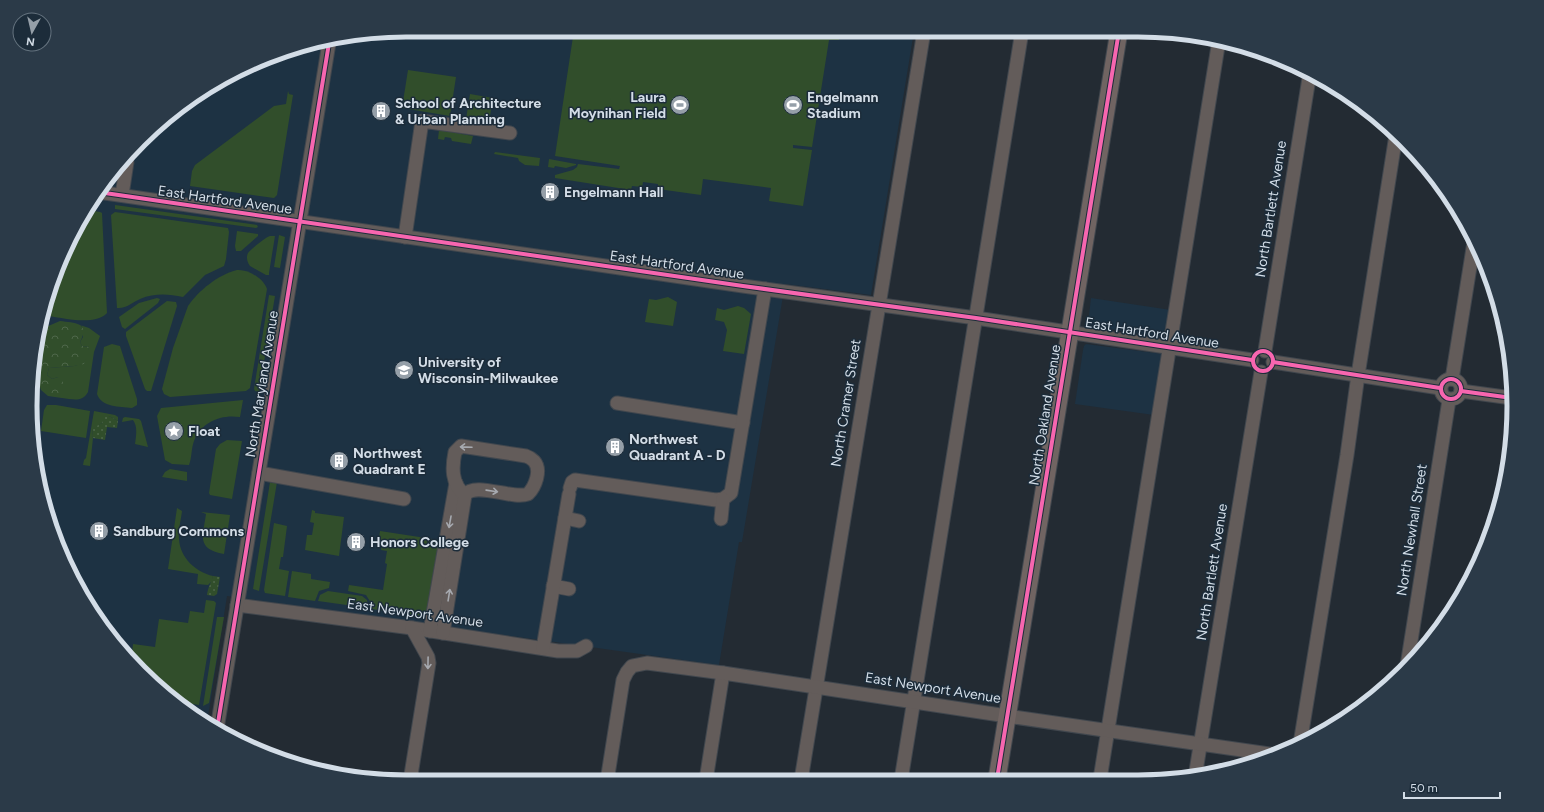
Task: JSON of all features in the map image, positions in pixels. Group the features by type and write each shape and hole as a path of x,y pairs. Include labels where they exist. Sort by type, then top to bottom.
{"main road":[{"name":"North Oakland Avenue","path":"998,775 1118,37"}],"street":[{"name":"North Cramer Street","path":"802,775 923,37"},
{"path":"902,775 1021,37"},
{"name":"North Maryland Avenue","path":"218,724 329,45"},
{"path":"1101,775 1218,46"},
{"name":"North Bartlett Avenue","path":"1265,351 1309,79"},
{"path":"405,237 422,121 510,133"},
{"path":"1301,737 1347,455 1358,375 1395,141"},
{"path":"122,195 126,166"},
{"name":"East Hartford Avenue","path":"106,191 122,195 300,222 976,318 1252,360"},
{"path":"1452,379 1473,251"},
{"path":"543,648 569,491 572,482 575,480 716,500 724,499 731,493 765,289"},
{"path":"1265,351 1272,356 1273,362 1270,369 1261,372 1254,367 1252,360 1257,353 1265,351"},
{"path":"1273,362 1440,388"},
{"name":"North Bartlett Avenue","path":"1196,770 1261,372"},
{"path":"1440,388 1445,381 1452,379 1459,383 1462,391"},
{"path":"1440,388 1442,395 1449,400 1457,398 1462,391"},
{"path":"1462,391 1507,397"},
{"name":"North Newhall Street","path":"1409,656 1449,400"},
{"path":"617,403 743,423"},
{"path":"436,632 465,495 467,492 474,489 519,496 528,494 534,485 537,475 537,466 534,461 526,456 461,446 455,452 453,472 458,489 465,495"},
{"path":"259,473 404,499"},
{"path":"436,632 456,483"},
{"path":"721,519 724,499"},
{"path":"565,518 579,521"},
{"path":"553,586 569,589"},
{"name":"East Newport Avenue","path":"237,605 412,628 571,652 581,650 586,646"},
{"path":"411,775 429,662 428,657 412,628"},
{"name":"East Newport Avenue","path":"608,775 623,680 632,666 647,663 1262,753"},
{"path":"707,775 723,673"}],"shaded area":[{"name":"University of Wisconsin-Milwaukee","path":"406,37 913,37 871,295 785,284 742,542 739,542 719,665 227,596 208,717 181,699 145,667 113,631 99,611 86,590 65,547 50,502 40,454 37,406 40,358 50,310 65,265 86,221 113,181 145,145 181,113 221,86 265,65 310,50 358,40"},
{"path":"1091,298 1171,310 1167,338 1090,326 1088,324"},
{"path":"1086,344 1163,354 1154,415 1075,404 1083,350"}],"green space":[{"name":"Laura Moynihan Field","path":"573,37 840,37 839,40 829,40 812,147 793,145 793,148 812,150 803,206 769,201 771,188 703,179 701,195 658,189 658,184 643,182 642,187 632,186 631,190 555,178 555,175 573,170 578,164 619,169 620,166 555,156"},
{"path":"408,70 456,77 450,116 402,108"},
{"path":"288,91 289,94 293,95 277,195 274,198 190,186 192,171 195,165 274,106 286,104"},
{"path":"470,94 493,98 489,122 466,119"},
{"path":"439,130 473,136 471,144 452,141 451,138 445,137 444,140 438,139"},
{"path":"495,152 540,158 539,166 525,165 519,161 518,158 494,154"},
{"path":"549,159 576,165 566,168 555,166 554,168 548,167"},
{"path":"115,205 257,225 258,227 256,228 115,209"},
{"path":"93,211 100,212 102,213 107,313 94,320 67,319 48,316 57,287 65,265 86,221"},
{"path":"115,212 228,228 229,232 224,266 205,275 183,297 156,295 140,299 126,306 117,308 111,215"},
{"path":"237,231 258,234 258,236 241,251 236,251 235,246"},
{"path":"279,235 285,237 280,268 274,267"},
{"path":"270,236 275,236 269,275 266,275 250,266 247,256 252,249"},
{"path":"237,270 246,271 255,275 262,281 267,289 250,388 246,391 170,397 164,394 162,389 173,348 188,306 203,289 216,279"},
{"path":"269,295 275,296 259,392 255,391 254,389"},
{"path":"668,297 677,302 673,326 645,322 649,299 656,300"},
{"path":"157,298 160,299 158,303 125,329 122,327 119,317 139,303"},
{"path":"167,301 176,302 177,306 151,391 147,391 126,336 126,332"},
{"path":"738,306 744,308 751,314 744,354 723,351 727,330 724,322 715,320 717,308 724,310"},
{"path":"60,321 75,323 82,327 83,335 80,342 82,346 89,347 84,364 49,368 47,375 52,379 58,377 62,379 65,390 62,392 62,398 48,396 41,390 38,384 40,358 46,327"},
{"path":"77,324 89,328 100,336 94,352 88,392 83,398 80,399 62,398 58,377 52,379 47,375 49,368 74,366 84,363 89,347 82,346 80,342 83,337 82,326"},
{"path":"112,344 120,346 137,399 137,405 132,408 107,404 99,399 97,394 104,347"},
{"path":"243,400 240,417 233,416 219,418 201,429 197,434 192,447 189,465 172,464 165,460 157,416 161,408"},
{"path":"47,405 56,405 90,411 86,438 41,431 44,410"},
{"path":"94,411 115,415 118,417 118,421 109,416 93,429 90,466 83,465 86,458"},
{"path":"109,416 118,421 117,428 107,427 105,440 93,438 93,428 102,423 105,417"},
{"path":"123,418 139,419 141,421 148,447 135,444 135,423 133,420 122,422"},
{"path":"227,440 242,441 232,499 210,495 209,493 216,449 220,444"},
{"path":"170,469 187,472 187,481 162,477 165,472"},
{"path":"270,482 277,482 259,591 253,589"},
{"path":"177,508 182,511 179,536 182,552 195,568 213,576 212,581 208,585 197,584 198,574 168,569"},
{"path":"312,510 315,511 315,513 344,517 339,556 305,550 307,535 312,535 314,523 310,522"},
{"path":"201,512 230,515 224,554 215,552 205,545 203,535 206,514"},
{"path":"274,523 287,526 283,557 281,557 279,569 289,571 285,596 265,593 264,590"},
{"path":"380,531 439,540 428,612 422,616 371,609 371,603 366,595 348,591 349,585 383,590 387,564 385,563 387,551 381,550 382,542 379,538"},
{"path":"292,571 311,574 311,579 330,582 329,588 319,591 315,601 288,597"},
{"path":"213,576 220,577 217,594 214,596 207,595"},
{"path":"328,591 362,596 367,600 368,608 318,601 320,595"},
{"path":"206,600 214,601 216,603 199,705 187,703 181,699 145,667 132,653 133,644 155,647 159,619 188,623 190,611 204,613"},
{"path":"217,617 224,617 209,703 203,706"}],"cycle path":[{"path":"998,775 1118,37"},
{"path":"218,724 329,45"},
{"path":"105,193 743,286 976,318 1252,360"},
{"path":"1259,351 1267,351 1273,357 1273,361 1273,365 1267,371 1259,371 1253,365 1253,357 1259,351"},
{"path":"1273,362 1440,388"},
{"path":"1447,379 1455,379 1461,385 1461,389 1461,393 1455,399 1447,399 1441,393 1441,385 1447,379"},
{"path":"1461,391 1507,397"}],"place":[{"name":"Laura Moynihan Field","path":"680,105"},
{"name":"Engelmann Stadium","path":"793,105"},
{"name":"School of Architecture & Urban Planning","path":"381,111"},
{"name":"Engelmann Hall","path":"550,192"},
{"name":"University of Wisconsin-Milwaukee","path":"404,370"},
{"name":"Float","path":"174,431"},
{"name":"Northwest Quadrant A - D","path":"615,447"},
{"name":"Northwest Quadrant E","path":"339,461"},
{"name":"Sandburg Commons","path":"99,531"},
{"name":"Honors College","path":"356,542"}]}
